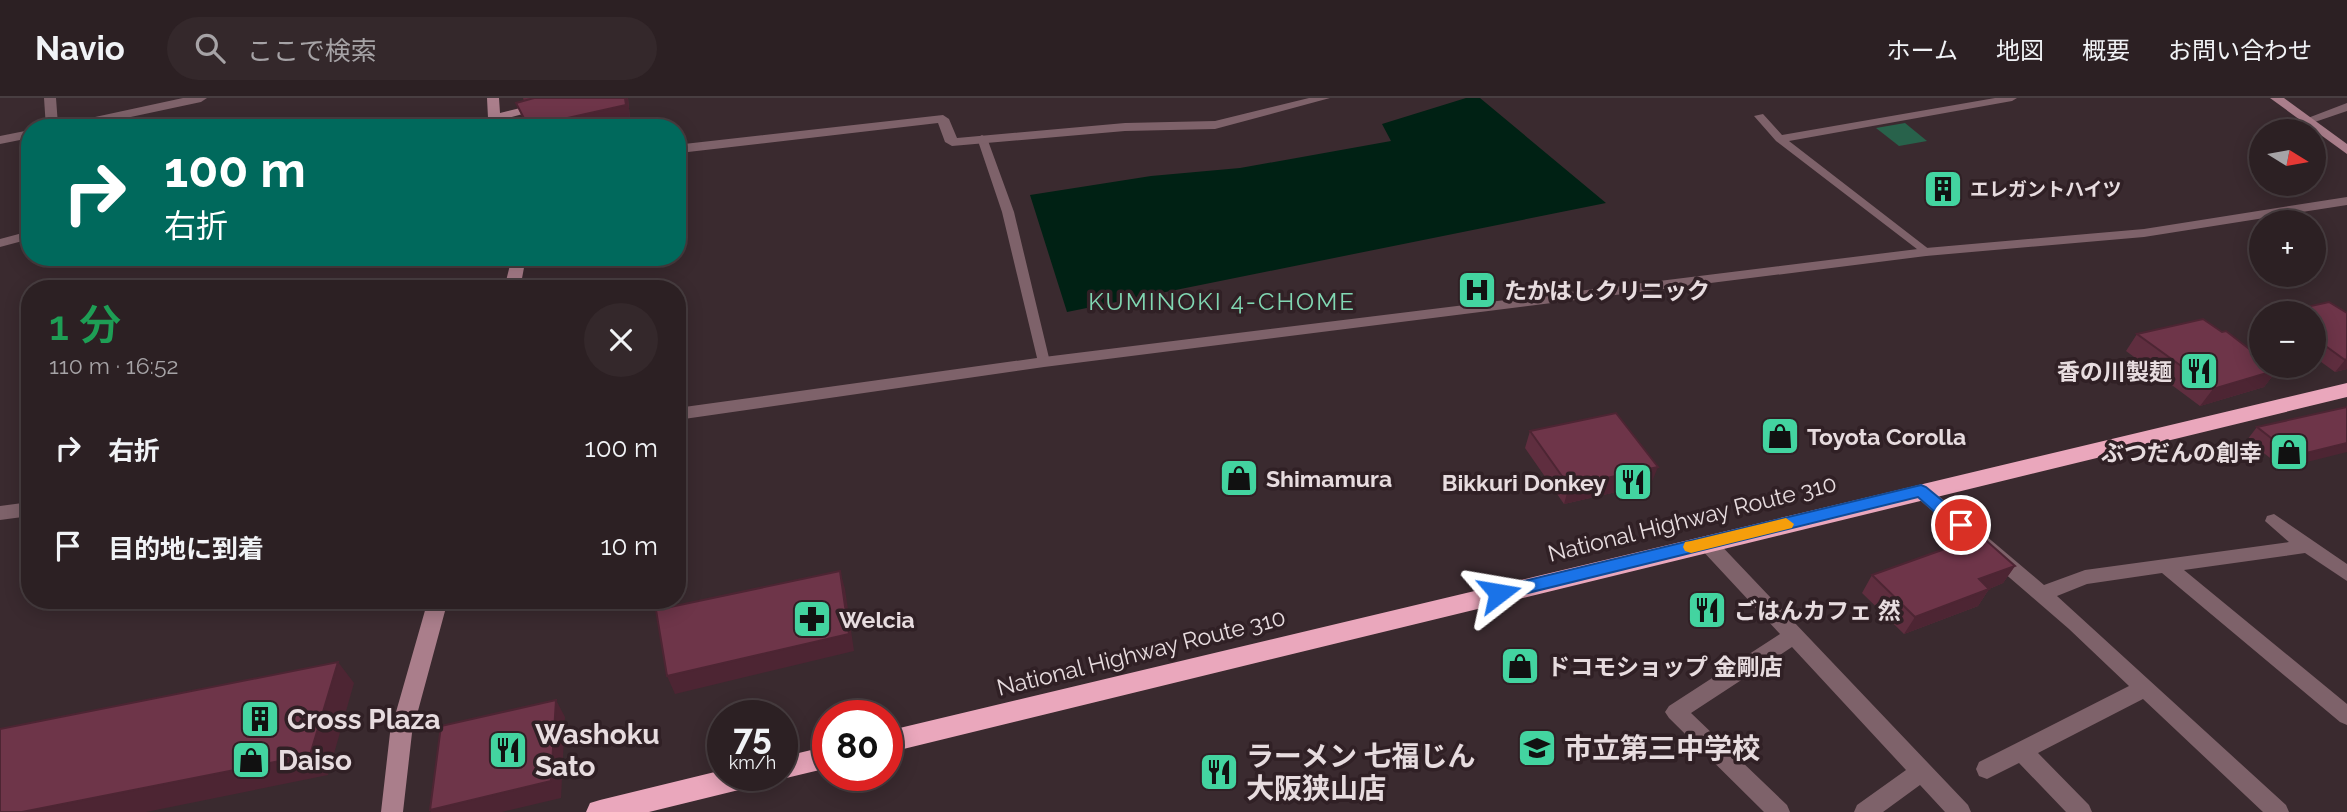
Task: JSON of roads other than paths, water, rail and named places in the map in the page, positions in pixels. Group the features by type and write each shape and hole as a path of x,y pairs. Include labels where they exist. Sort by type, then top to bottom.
{"highway":[{"name":"National Highway Route 310","path":"903,738 2347,390"},
{"path":"600,812 707,786"}],"street":[{"path":"50,98 51,119"},
{"path":"102,119 201,98"},
{"path":"493,98 496,119"},
{"path":"509,119 576,98"},
{"path":"686,148 943,119 952,142 1125,127 1214,125 1324,98"},
{"path":"2276,98 2303,119"},
{"path":"2312,119 2347,107"},
{"path":"2326,135 2347,150"},
{"path":"0,140 21,136"},
{"path":"686,413 1044,362 1926,252 2144,233 2347,201"},
{"path":"0,243 21,237"},
{"path":"1921,491 2076,623 2278,812"},
{"path":"0,513 21,510"},
{"path":"2274,521 2347,574"},
{"path":"1707,543 1960,812"},
{"path":"2041,594 2085,577 2308,546"},
{"path":"2166,566 2347,716"},
{"path":"392,812 401,733 435,609"},
{"path":"1779,812 1676,712 1794,635"},
{"path":"1987,769 2144,688"},
{"path":"2021,750 2081,812"},
{"path":"1866,812 1922,771"}],"lane":[{"path":"1780,139 2012,98"},
{"path":"1759,116 1780,139 1926,252"},
{"path":"982,138 1008,212 1044,362"}],"place":[{"name":"エレガントハイツ","path":"1943,189"},
{"name":"たかはしクリニック","path":"1477,290"},
{"name":"香の川製麺","path":"2199,371"},
{"name":"Toyota Corolla","path":"1780,436"},
{"name":"ぶつだんの創幸","path":"2289,452"},
{"name":"Shimamura","path":"1239,478"},
{"name":"Bikkuri Donkey","path":"1633,482"},
{"name":"ごはんカフェ 然","path":"1707,610"},
{"name":"Welcia","path":"812,619"},
{"name":"ドコモショップ 金剛店","path":"1520,666"},
{"name":"Cross Plaza","path":"260,719"},
{"name":"市立第三中学校","path":"1537,748"},
{"name":"Washoku Sato","path":"508,750"},
{"name":"Daiso","path":"251,760"},
{"name":"ラーメン 七福じん 大阪狭山店","path":"1219,772"}],"district":[{"name":"KUMINOKI 4-CHOME","path":"1222,301"}]}
